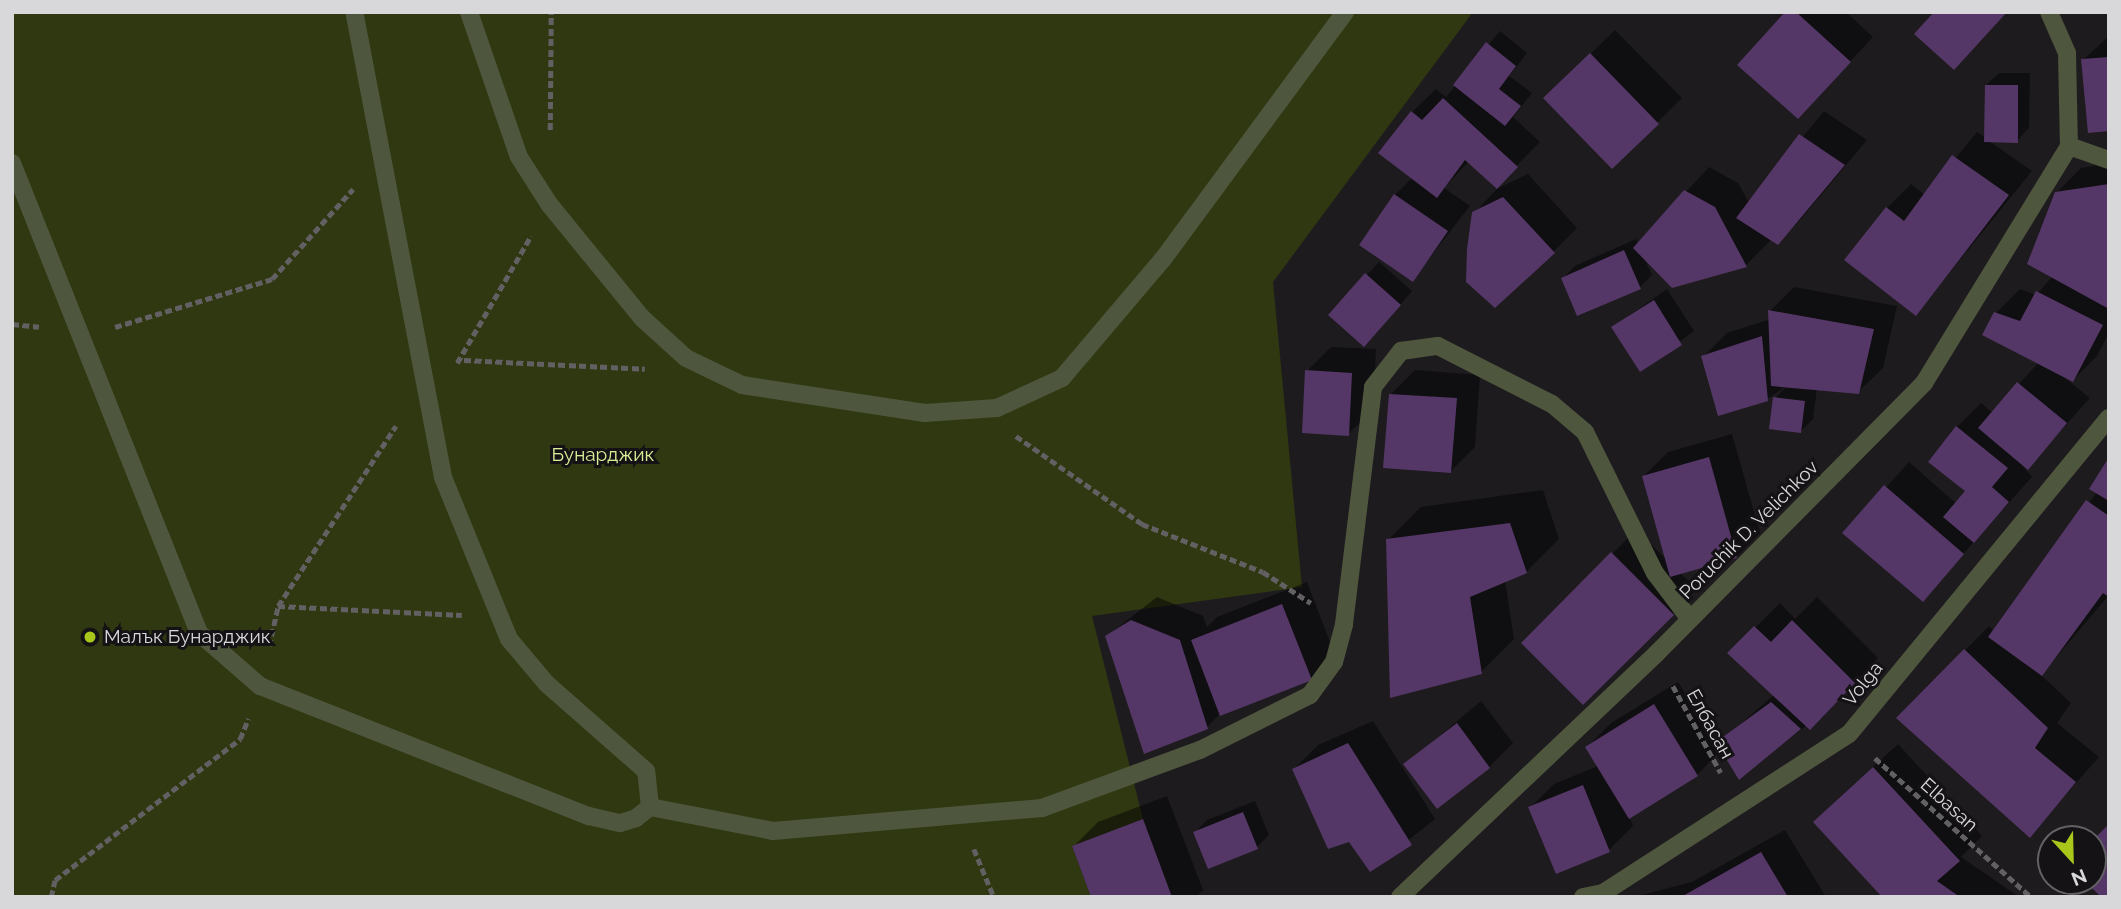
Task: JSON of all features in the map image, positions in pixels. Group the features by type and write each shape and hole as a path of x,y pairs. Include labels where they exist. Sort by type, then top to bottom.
{"street":[{"path":"354,12 421,388 443,477 498,617 546,683 646,771 650,807"},
{"path":"469,12 519,157 549,204 642,318 687,358 742,385 925,413 997,408 1062,378 1106,330 1345,12"},
{"path":"2049,12 2067,53 2069,146 2109,160"},
{"name":"Poruchik D. Velichkov","path":"1400,897 1656,654 1924,383 2069,146"},
{"path":"12,163 199,633 260,686 589,816 620,823 650,807 773,831 954,818 1042,808 1262,723 1310,695 1334,662 1344,624 1373,387 1401,351 1438,346 1552,404 1585,432 1655,573 1689,618"},
{"name":"Volga","path":"1583,897 1604,893 1740,808 1849,734 2109,418"}],"path":[{"path":"550,136 551,12"},
{"path":"79,337 272,279 379,159"},
{"path":"51,897 55,880 240,739 260,686 278,606 421,388 464,360 549,204"},
{"path":"464,360 651,369 687,358"},
{"path":"997,408 1018,440 1142,524 1263,572 1344,624"},
{"path":"278,606 498,617"},
{"name":"Елбасан","path":"1656,654 1740,808"},
{"name":"Elbasan","path":"1849,734 2031,897"},
{"path":"954,818 994,897"}],"green space":[{"name":"Бунарджик","path":"12,12 1473,12 1273,282 1302,587 1092,616 1143,819 1072,846 1091,897 12,897"}],"building":[{"path":"1785,12 1796,12 1851,62 1798,119 1737,65"},
{"path":"1934,12 2007,12 1954,70 1914,34"},
{"path":"1486,42 1516,66 1499,89 1521,106 1505,126 1453,85"},
{"path":"1590,53 1659,124 1612,169 1543,98"},
{"path":"2109,57 2109,131 2088,133 2081,59"},
{"path":"1985,85 2018,85 2018,143 1984,142"},
{"path":"1443,98 1518,167 1497,189 1465,160 1437,198 1378,153 1411,111 1422,120"},
{"path":"1799,134 1845,165 1778,245 1736,218"},
{"path":"1952,155 2009,195 1916,316 1844,260 1886,207 1904,221"},
{"path":"2109,184 2109,309 2027,264 2055,192"},
{"path":"1684,190 1715,207 1747,267 1672,288 1633,248"},
{"path":"1394,194 1448,231 1413,282 1359,245"},
{"path":"1503,197 1555,253 1495,308 1466,282 1467,249 1472,212"},
{"path":"1624,250 1641,289 1577,316 1561,278"},
{"path":"1365,273 1401,305 1364,347 1328,315"},
{"path":"2036,291 2103,325 2073,382 1982,335 1994,312 2020,321"},
{"path":"1654,300 1682,345 1640,372 1611,327"},
{"path":"1768,310 1874,329 1859,394 1771,386"},
{"path":"1762,336 1768,401 1718,416 1701,356"},
{"path":"1305,370 1352,373 1349,436 1302,433"},
{"path":"2017,382 2067,423 2028,470 1978,428"},
{"path":"1389,394 1457,398 1451,473 1383,468"},
{"path":"1773,397 1805,401 1801,433 1769,429"},
{"path":"1956,426 2008,468 1992,487 2009,502 1974,543 1943,517 1965,491 1928,462"},
{"path":"1709,457 1737,558 1670,577 1642,476"},
{"path":"2109,457 2109,501 2089,489"},
{"path":"1884,485 1964,554 1923,602 1842,533"},
{"path":"2086,500 2109,516 2109,597 2103,593 2042,676 1988,637"},
{"path":"1510,523 1527,573 1470,597 1482,674 1390,698 1386,539"},
{"path":"1611,552 1674,615 1583,705 1521,643"},
{"path":"1282,604 1312,680 1220,716 1191,640"},
{"path":"1131,620 1180,640 1208,729 1144,754 1105,636"},
{"path":"1792,620 1855,683 1810,730 1727,653 1754,626 1771,642"},
{"path":"1964,649 2048,728 2035,748 2076,782 2041,825 2037,825 2037,829 2030,838 1896,718"},
{"path":"1771,702 1801,729 1739,780 1716,742"},
{"path":"1654,704 1698,776 1629,819 1585,747"},
{"path":"1457,723 1490,768 1437,809 1403,764"},
{"path":"1348,743 1412,845 1370,872 1349,842 1328,849 1292,769"},
{"path":"1873,767 1960,861 1937,881 1960,897 1882,897 1813,822"},
{"path":"1583,785 1610,852 1556,874 1528,807"},
{"path":"1243,812 1258,849 1208,869 1193,832"},
{"path":"1143,819 1172,897 1091,897 1072,846"},
{"path":"2109,824 2109,897 2101,897 2099,895 2107,895"},
{"path":"1761,852 1788,897 1681,897"}],"place":[{"name":"Малък Бунарджик","path":"90,637"}]}
